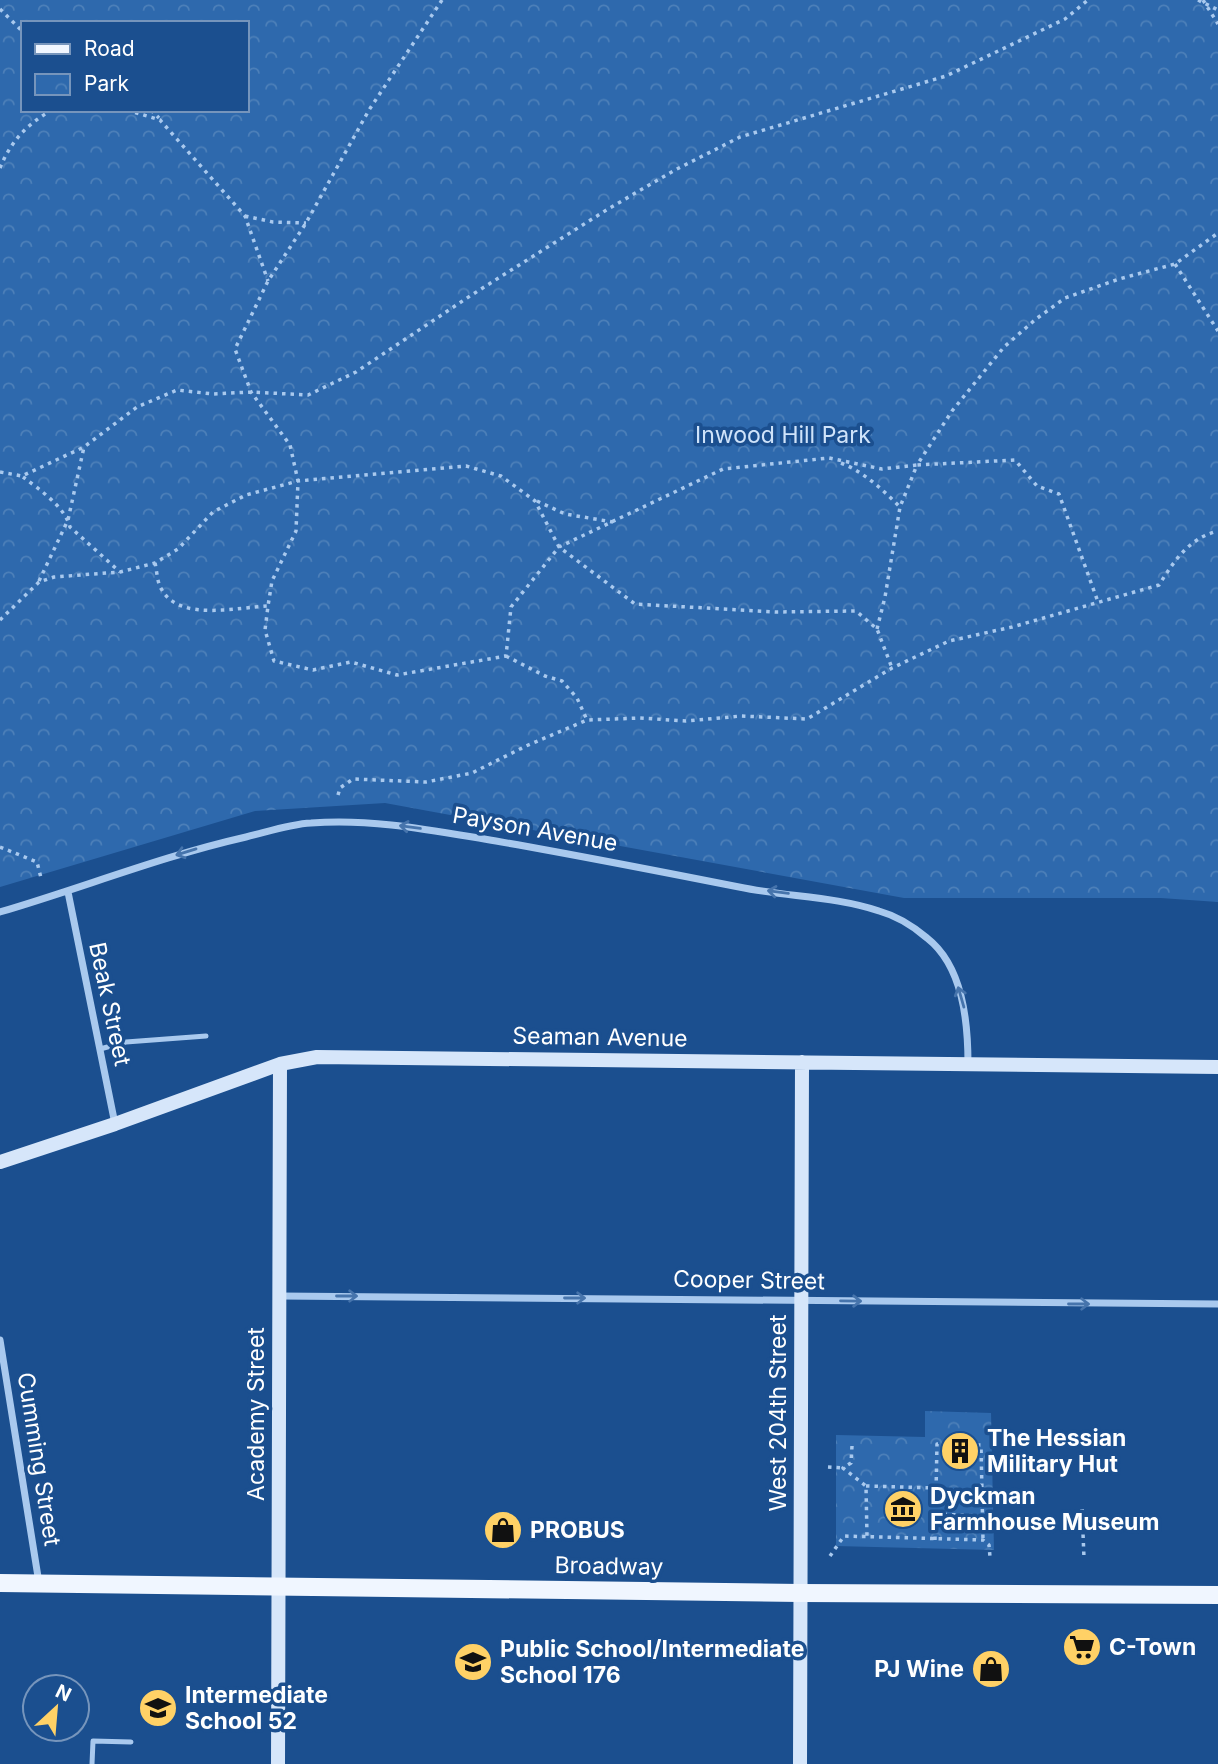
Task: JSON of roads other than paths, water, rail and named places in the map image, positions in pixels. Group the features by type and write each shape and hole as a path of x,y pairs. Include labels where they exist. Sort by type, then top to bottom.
{"main road":[{"name":"Broadway","path":"0,1583 800,1593 1218,1595"}],"street":[{"name":"Payson Avenue","path":"0,912 204,846 309,822 358,822 426,829 744,888 845,902 896,917 929,939 939,950 958,986 968,1041 968,1065"},
{"name":"Beak Street","path":"68,892 115,1124"},
{"name":"Seaman Avenue","path":"0,1162 115,1124 280,1064 317,1057 1218,1068"},
{"name":"West 204th Street","path":"800,1764 802,1062"},
{"name":"Academy Street","path":"278,1764 280,1064"},
{"name":"Cooper Street","path":"279,1296 1218,1304"},
{"name":"Cumming Street","path":"0,1340 39,1583"}],"lane":[{"path":"100,1049 126,1041 206,1036"},
{"path":"92,1764 93,1741 131,1742"}],"place":[{"name":"The Hessian Military Hut","path":"960,1451"},
{"name":"Dyckman Farmhouse Museum","path":"903,1509"},
{"name":"PROBUS","path":"503,1530"},
{"name":"C-Town","path":"1082,1647"},
{"name":"Public School/Intermediate School 176","path":"473,1662"},
{"name":"PJ Wine","path":"991,1669"},
{"name":"Intermediate School 52","path":"158,1708"}],"park label":[{"name":"Inwood Hill Park","path":"783,435"}]}
